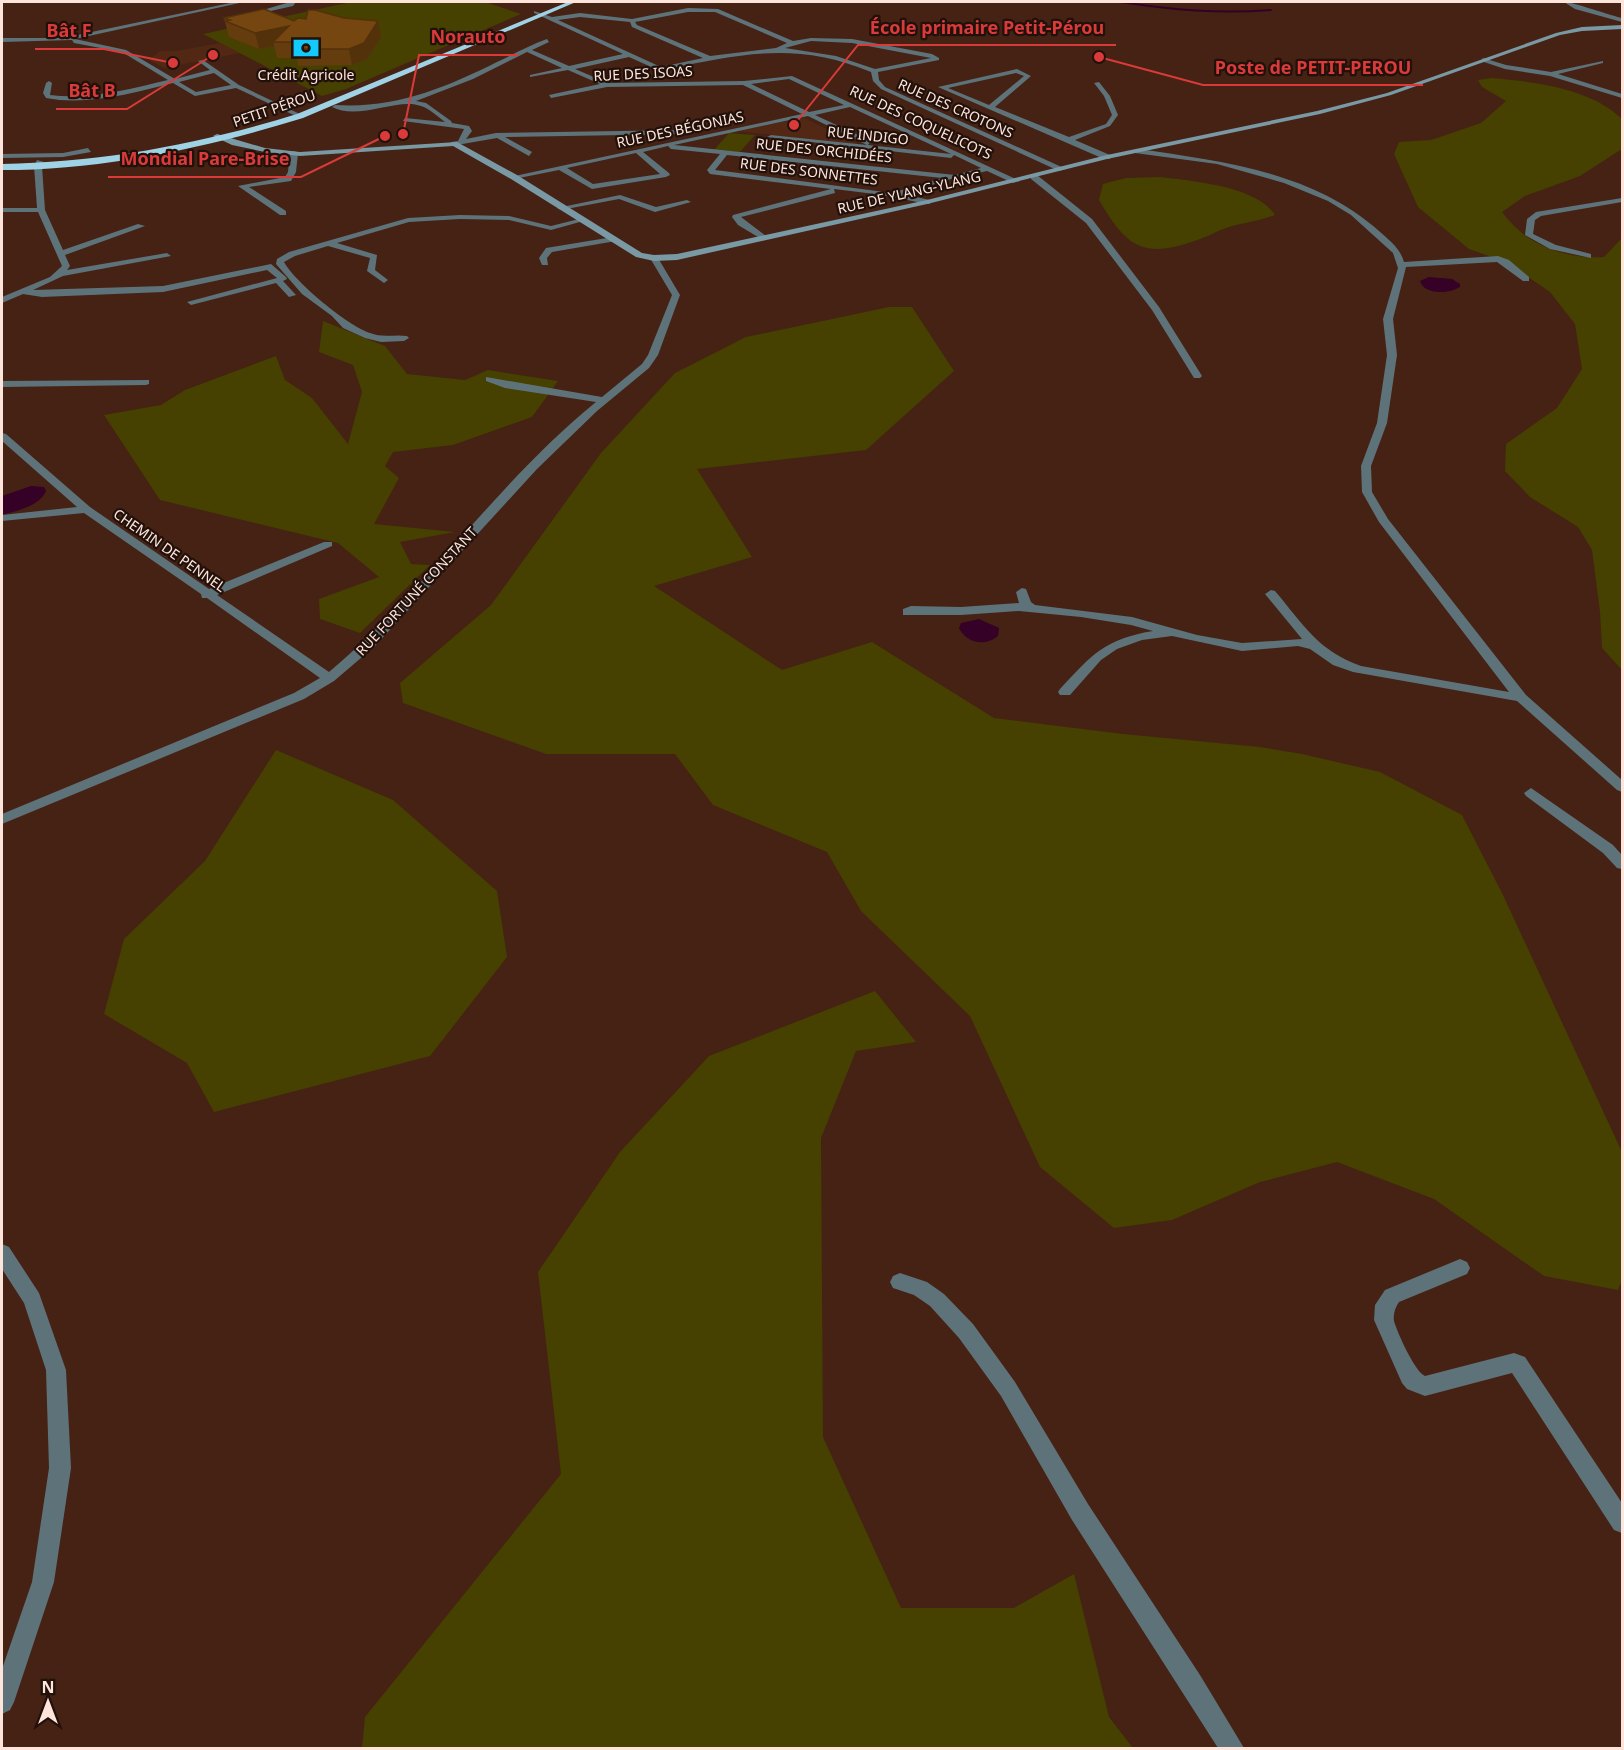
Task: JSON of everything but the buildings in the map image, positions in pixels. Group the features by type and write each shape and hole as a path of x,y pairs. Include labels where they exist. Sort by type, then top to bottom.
{"highway":[{"name":"PETIT PÉROU","path":"2,165 138,156 220,137 296,115 562,2"},
{"name":"PETIT PÉROU","path":"539,13 573,2"}],"street":[{"path":"63,40 241,2"},
{"path":"266,10 293,2"},
{"path":"1567,2 1577,8 1623,20"},
{"path":"552,19 580,15 632,21 688,10 716,10 791,42 837,41 930,55 937,59 874,71 838,60 778,49 660,69"},
{"path":"539,13 681,78 702,82 744,83 877,147"},
{"path":"632,21 634,26 711,59"},
{"name":"RUE DE YLANG-YLANG","path":"457,143 639,255 654,258 689,256 1034,177 1137,151 1302,117 1369,100 1566,31 1623,27"},
{"path":"2,40 63,40 124,51 195,94 237,86"},
{"path":"335,107 352,110 411,102 547,41"},
{"path":"778,49 791,42"},
{"path":"527,50 607,85"},
{"path":"532,76 629,55"},
{"path":"1483,60 1505,67 1551,74 1623,96"},
{"path":"201,61 237,86 296,115"},
{"path":"1551,74 1600,62"},
{"path":"49,83 46,93 48,97 66,99 128,92 216,71"},
{"name":"RUE DES CROTONS","path":"874,71 876,81 883,88 1062,169"},
{"path":"989,108 1028,76 1017,71 941,87 989,108 1070,139 1107,158"},
{"name":"RUE DES COQUELICOTS","path":"744,83 781,77 794,78 1016,181"},
{"name":"RUE DES ISOAS","path":"551,96 607,85 702,82"},
{"path":"1070,139 1108,125 1115,115 1107,96 1097,83"},
{"path":"411,102 424,104 452,124"},
{"name":"RUE DES BÉGONIAS","path":"514,177 852,105"},
{"path":"405,120 452,124 469,129 457,143"},
{"path":"220,137 265,150 294,153 342,153 457,143 496,135 532,132 622,134 682,132 707,135"},
{"path":"496,135 529,154"},
{"name":"RUE INDIGO","path":"771,137 963,157"},
{"name":"RUE DES ORCHIDÉES","path":"656,146 955,177 988,168"},
{"path":"2,156 63,155 88,150"},
{"path":"560,167 592,187 666,175 636,150"},
{"path":"1137,151 1243,168 1287,181 1330,199 1354,213 1387,240 1397,252 1401,265 1388,319 1392,355 1384,411 1366,466 1367,492 1383,520 1521,698 1623,787"},
{"path":"283,213 242,186 288,179 292,172 294,153"},
{"name":"RUE DES SONNETTES","path":"725,153 711,170 728,175 845,188 927,202"},
{"path":"39,164 41,210 66,266 60,274"},
{"path":"892,195 955,177"},
{"path":"1034,177 1089,221 1156,309 1197,376"},
{"path":"763,238 736,217 845,188"},
{"path":"561,208 620,197 656,210 687,202"},
{"path":"1588,256 1553,247 1529,235 1531,219 1539,214 1623,200"},
{"path":"2,210 41,210"},
{"path":"404,338 381,339 346,326 335,314 305,292 280,264 283,258 395,222 460,217 508,218 551,228 584,220"},
{"path":"62,253 141,226"},
{"path":"545,263 543,258 549,250 613,239"},
{"path":"327,243 374,257 371,271 384,280"},
{"path":"2,300 60,274 166,256"},
{"name":"RUE FORTUNÉ CONSTANT","path":"2,819 266,712 329,678 371,643 533,467 603,400 650,360 675,299 675,290 654,258"},
{"path":"1401,265 1498,260 1506,262 1526,279"},
{"path":"24,292 42,294 164,289 260,264 271,267 283,279 191,302"},
{"path":"278,281 292,296"},
{"path":"489,379 505,385 603,400"},
{"path":"2,384 146,382"},
{"name":"CHEMIN DE PENNEL","path":"2,435 86,509 206,595 329,678"},
{"path":"2,518 86,509"},
{"path":"206,595 328,544"},
{"path":"1022,592 1025,603 1031,608"},
{"path":"1270,594 1314,646 1338,662 1358,669 1521,698"},
{"path":"907,612 924,609 961,611 1031,608 1132,621 1165,628 1176,634"},
{"path":"1065,692 1094,659 1110,646 1152,634 1176,634 1242,646 1298,642 1314,646"},
{"path":"1531,793 1608,849 1623,864"},
{"path":"2,1253 32,1299 56,1370 60,1468 44,1582 2,1702"},
{"path":"1460,1268 1392,1296 1386,1303 1384,1320 1408,1376 1414,1382 1425,1386 1514,1363 1518,1364 1623,1522"},
{"path":"900,1282 920,1288 937,1300 966,1331 1008,1389 1080,1512 1192,1683 1232,1749"}],"shaded area":[{"path":"351,2 485,2 521,14 346,89 322,96 203,34"},
{"path":"220,43 240,53 164,68 149,60 160,51 176,51"},
{"path":"1492,78 1544,85 1578,93 1594,100 1622,119 1622,149 1580,176 1525,196 1502,212 1522,233 1547,248 1560,252 1604,257 1622,238 1622,670 1602,648 1592,550 1578,527 1530,497 1505,471 1506,444 1557,408 1582,369 1575,324 1550,292 1506,262 1469,249 1418,207 1394,154 1399,142 1431,140 1481,123 1506,101 1482,87 1478,80"},
{"path":"804,118 858,144 736,131"},
{"path":"729,133 755,135 740,152 714,150"},
{"path":"1160,177 1206,183 1239,191 1266,205 1275,215 1226,228 1181,245 1165,249 1151,249 1128,239 1099,200 1103,184 1126,178"},
{"path":"1429,277 1452,279 1460,284 1460,287 1444,292 1432,291 1422,286 1420,281"},
{"path":"889,307 912,307 954,371 866,450 697,469 752,557 654,586 782,670 872,642 994,718 1123,734 1260,747 1302,754 1380,772 1462,815 1503,895 1622,1152 1622,1280 1618,1290 1544,1276 1434,1199 1337,1162 1260,1182 1172,1220 1114,1228 1040,1167 970,1016 861,911 827,852 713,805 675,754 546,754 403,703 400,683 491,605 601,453 675,373 746,337"},
{"path":"323,321 385,346 407,374 465,380 488,370 558,381 532,417 453,445 393,452 385,466 399,478 374,524 455,532 400,542 411,564 430,565 360,633 320,619 319,599 379,577 338,543 160,500 104,415 161,405 185,390 276,356 285,380 312,398 348,444 362,392 353,365 319,352"},
{"path":"31,486 44,487 46,491 39,501 2,515 2,496"},
{"path":"979,619 999,628 998,636 987,642 976,642 966,637 959,628 961,623"},
{"path":"276,750 393,800 497,891 507,957 430,1056 214,1112 187,1063 104,1014 124,939 205,861"},
{"path":"875,991 916,1042 856,1051 821,1138 823,1437 901,1608 1014,1608 1074,1574 1109,1717 1133,1748 362,1748 365,1717 561,1474 538,1272 620,1152 709,1056"}],"waterway":[{"path":"1121,2 1233,12 1271,10"}],"place":[{"name":"Crédit Agricole","path":"306,48"},
{"name":"Bât B","path":"213,55"},
{"name":"Poste de PETIT-PEROU","path":"1099,57"},
{"name":"Bât F","path":"173,63"},
{"name":"École primaire Petit-Pérou","path":"794,125"},
{"name":"Norauto","path":"403,134"},
{"name":"Mondial Pare-Brise","path":"385,136"}]}
